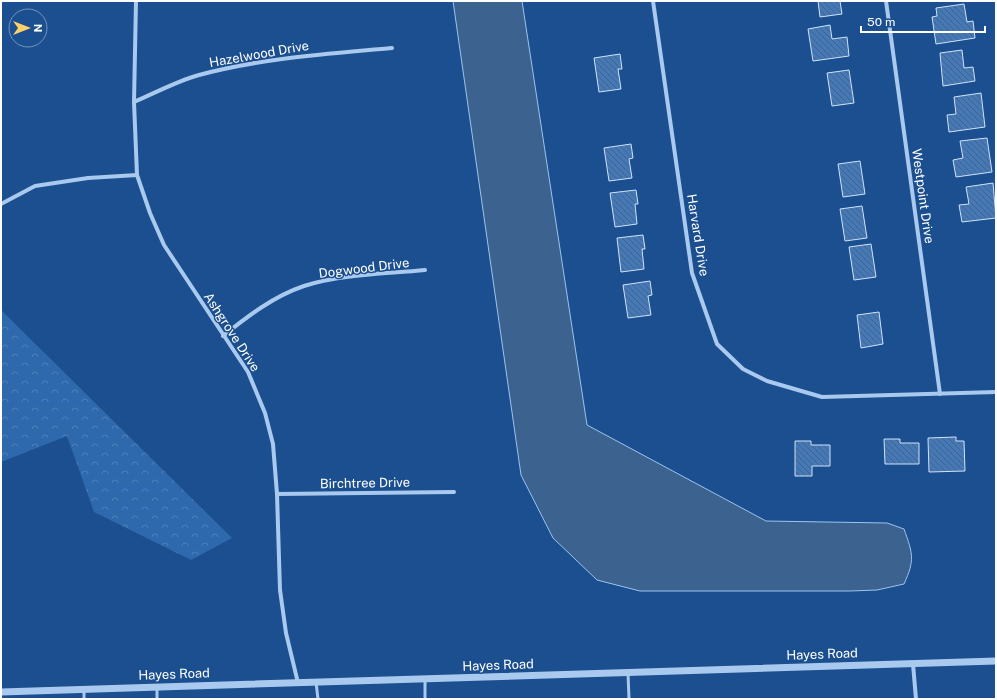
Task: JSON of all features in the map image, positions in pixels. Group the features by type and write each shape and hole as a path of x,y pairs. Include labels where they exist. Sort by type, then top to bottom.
{"street":[{"name":"Ashgrove Drive","path":"136,1 134,102 137,175 150,213 164,245 248,372 265,413 273,444 277,494 280,590 286,633 298,683"},
{"name":"Harvard Drive","path":"654,1 692,273 717,344 743,369 767,381 822,396 996,392"},
{"name":"Westpoint Drive","path":"886,1 940,394"},
{"name":"Hazelwood Drive","path":"134,102 197,75 244,65 316,55 392,48"},
{"path":"1,204 35,186 88,178 137,175"},
{"name":"Dogwood Drive","path":"223,336 265,304 304,286 340,278 425,270"},
{"name":"Birchtree Drive","path":"277,494 454,492"},
{"name":"Hayes Road","path":"1,692 996,661"},
{"path":"913,664 916,699"}],"lane":[{"path":"628,673 629,699"},
{"path":"425,679 425,699"},
{"path":"316,682 318,699"},
{"path":"157,687 157,699"},
{"path":"84,689 84,699"}],"green space":[{"path":"1,310 232,538 191,560 94,512 67,436 1,462"}],"shaded area":[{"path":"453,1 522,1 587,425 766,521 887,523 904,529 912,557 908,576 904,584 877,590 850,591 640,591 597,580 553,538 521,475"}],"building":[{"path":"818,1 840,1 842,14 820,17"},
{"path":"964,4 967,22 973,21 975,38 936,44 932,17 937,16 936,8"},
{"path":"830,25 832,39 847,37 849,56 813,61 808,29"},
{"path":"962,50 964,68 973,67 975,81 943,86 940,53"},
{"path":"620,54 622,69 618,69 621,89 599,92 594,58"},
{"path":"849,70 854,103 832,106 827,73"},
{"path":"981,93 985,127 949,132 947,115 956,114 954,97"},
{"path":"987,138 992,172 956,177 953,160 963,158 960,141"},
{"path":"631,144 633,158 629,159 632,178 609,181 604,148"},
{"path":"860,161 865,194 843,197 838,164"},
{"path":"993,183 996,218 962,222 959,205 969,204 966,187"},
{"path":"636,190 638,204 635,204 637,224 615,227 610,193"},
{"path":"862,206 867,238 845,241 840,209"},
{"path":"643,235 645,249 642,249 644,269 621,272 617,238"},
{"path":"871,244 876,277 854,280 849,247"},
{"path":"650,281 652,295 648,296 651,315 628,318 623,285"},
{"path":"879,312 883,344 861,348 857,315"},
{"path":"956,437 956,441 964,441 965,471 929,472 928,438"},
{"path":"884,439 900,439 900,443 919,443 919,464 885,464"},
{"path":"795,441 811,441 811,445 830,445 830,466 812,466 812,476 795,476"}]}
